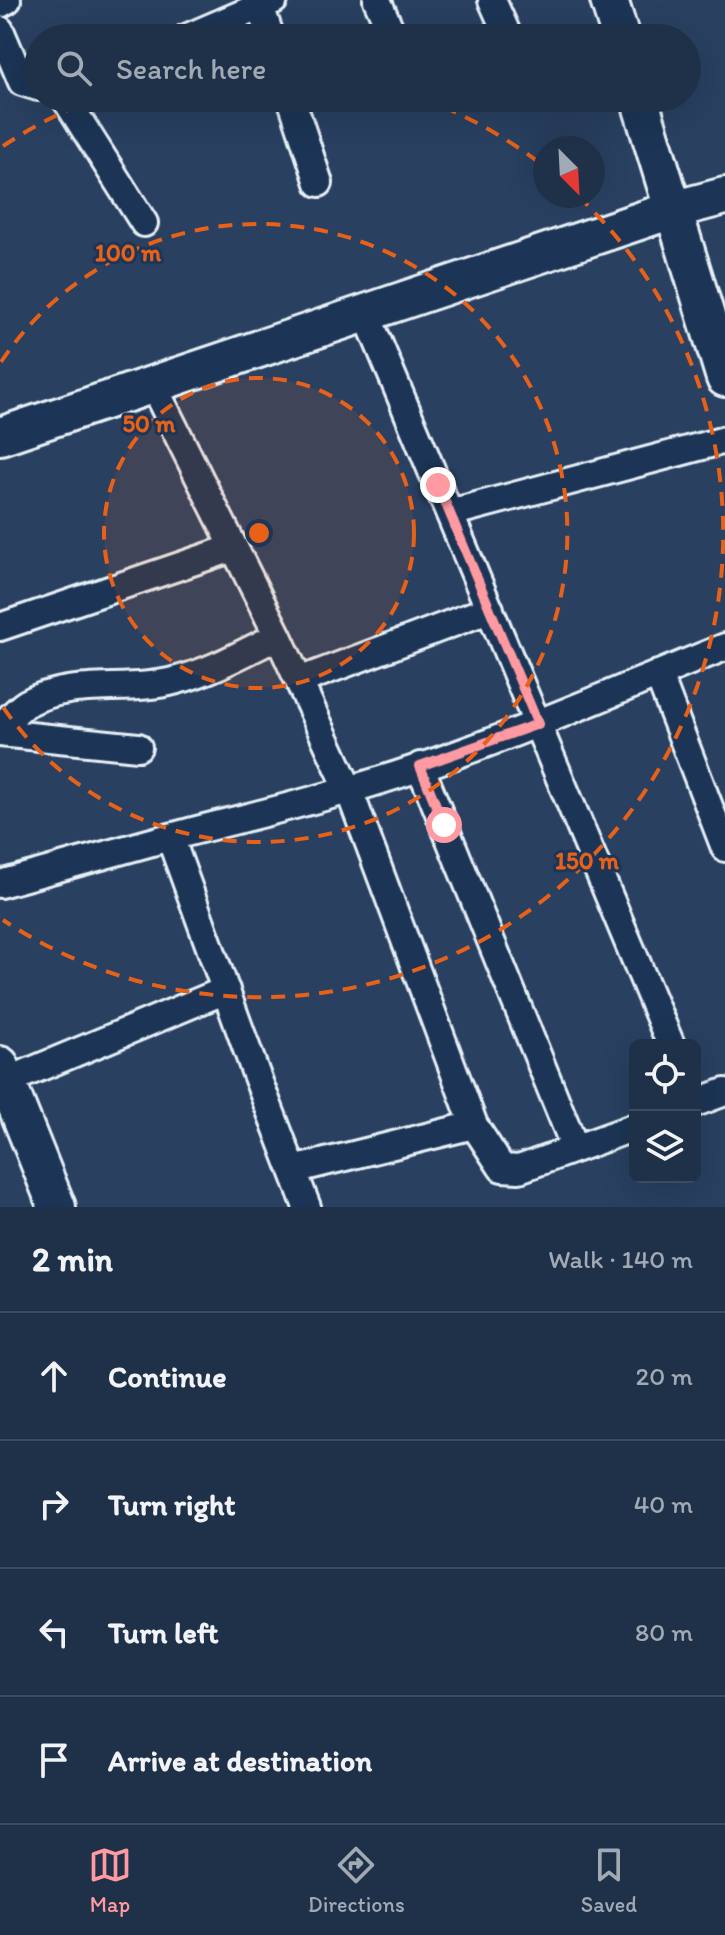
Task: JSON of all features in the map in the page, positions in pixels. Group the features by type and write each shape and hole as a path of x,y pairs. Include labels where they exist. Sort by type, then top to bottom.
{"street":[{"path":"0,4 7,0"},
{"path":"377,0 388,24"},
{"path":"492,0 503,24"},
{"path":"609,0 617,24"},
{"path":"218,24 267,3 269,24"},
{"path":"0,30 20,86"},
{"path":"74,112 144,223"},
{"path":"296,112 319,183"},
{"path":"643,112 725,378"},
{"path":"0,436 672,210 725,196"},
{"path":"366,313 669,1039"},
{"path":"153,385 278,636 349,790 474,1125 502,1168 519,1169 629,1129"},
{"path":"450,513 725,440"},
{"path":"0,627 233,548"},
{"path":"299,681 490,609"},
{"path":"0,731 24,705 44,695 71,689 175,681 210,669 278,636"},
{"path":"0,884 349,790 538,724 725,647"},
{"path":"658,674 725,848"},
{"path":"0,731 138,747"},
{"path":"420,766 575,1148"},
{"path":"170,837 307,1207"},
{"path":"57,1207 2,1077 226,990"},
{"path":"701,1101 725,1092"},
{"path":"293,1170 474,1125"}],"route":[{"path":"438,485 538,724 420,766 444,825"}]}
